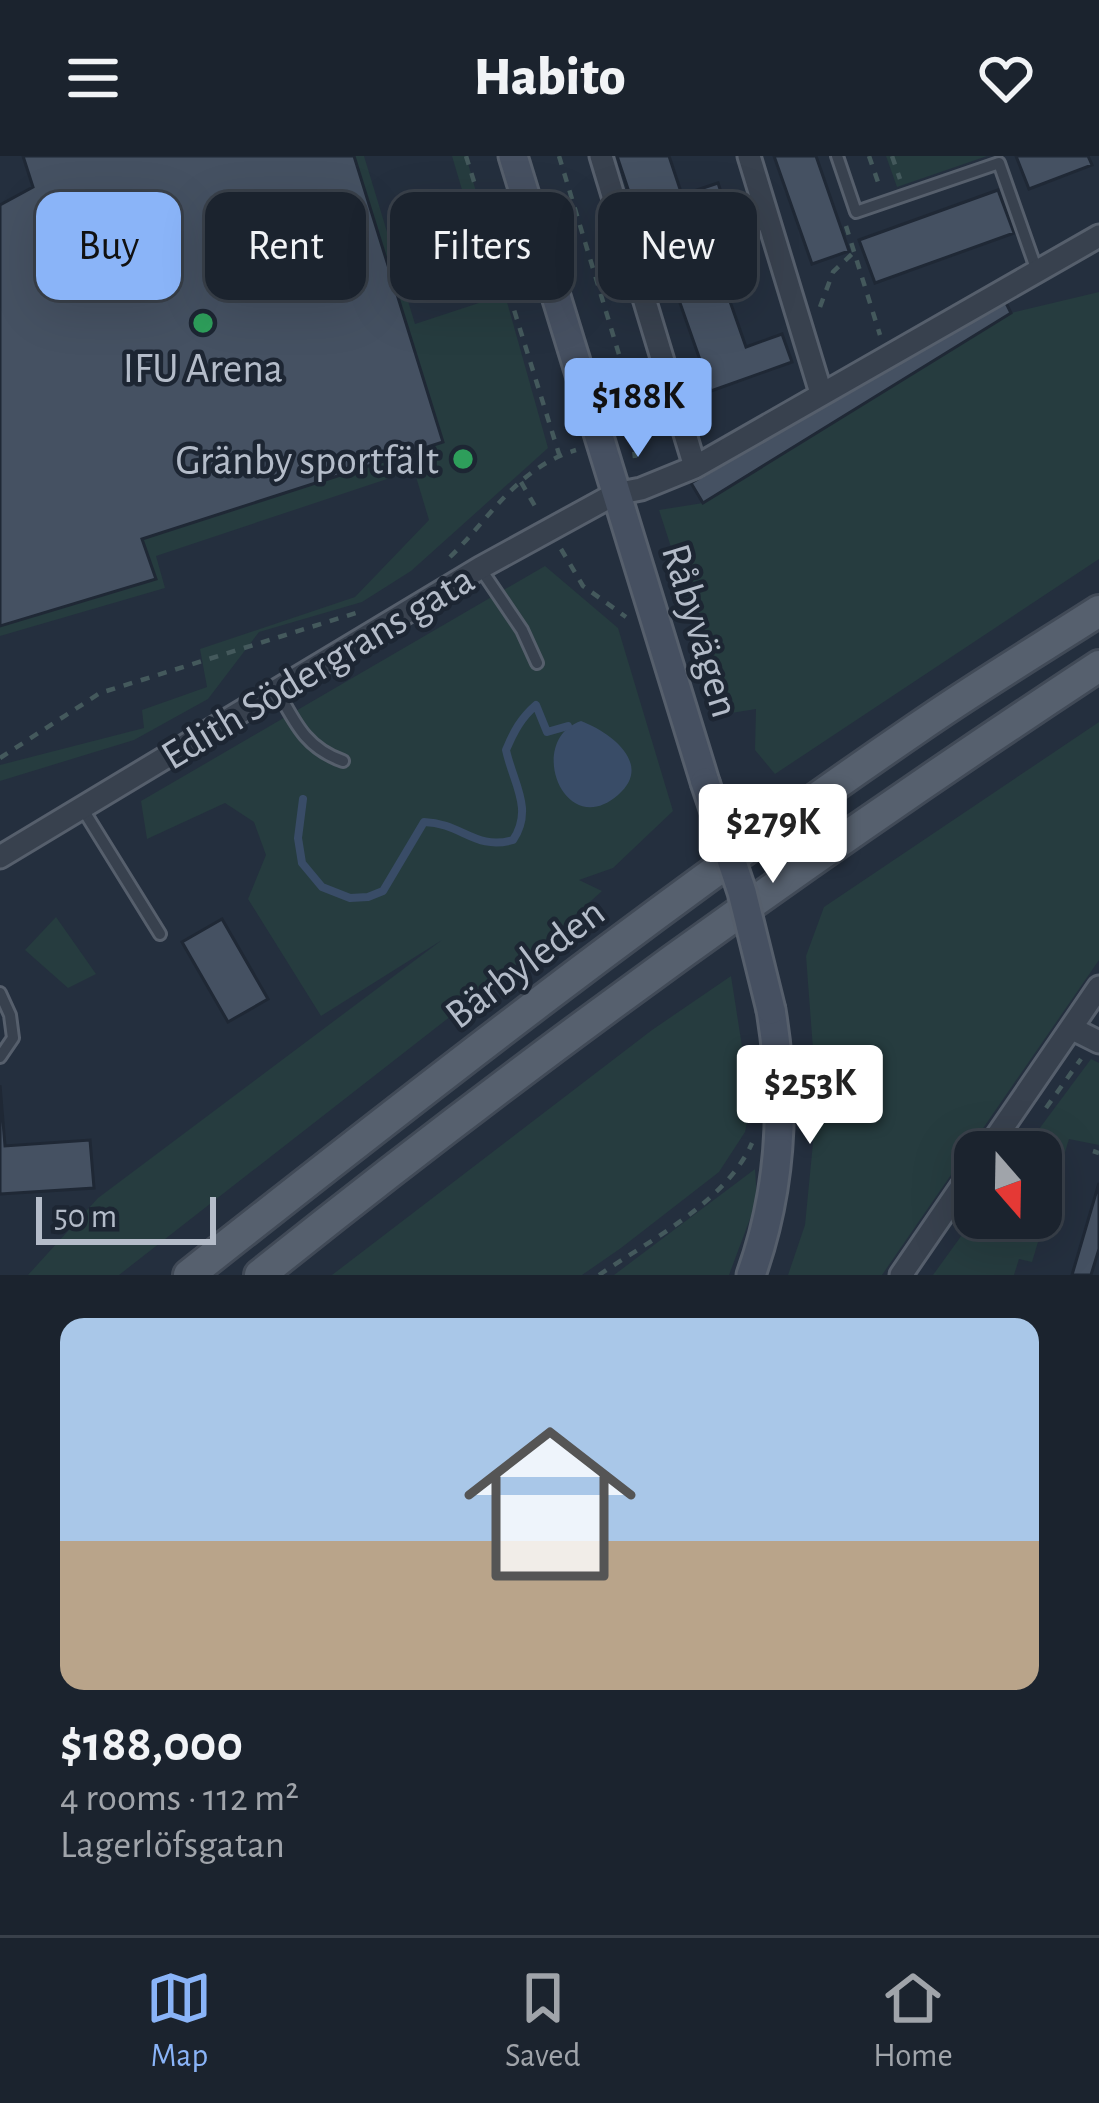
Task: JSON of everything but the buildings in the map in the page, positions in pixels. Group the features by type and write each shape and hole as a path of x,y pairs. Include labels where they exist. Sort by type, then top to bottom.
{"main road":[{"name":"Råbyvägen","path":"513,156 600,443 628,491 771,1010 783,1119 766,1232 751,1275"},
{"name":"Bärbyleden","path":"189,1275 679,898 917,728 1099,610"},
{"name":"Bärbyleden","path":"260,1275 431,1137 684,950 946,766 1099,666"}],"street":[{"path":"601,156 612,192"},
{"path":"749,156 821,393"},
{"name":"Edith Södergrans gata","path":"0,857 480,568 628,491 695,467 1099,236"},
{"path":"644,300 695,467"},
{"path":"1000,1131 1099,987"},
{"path":"1071,1028 1097,1041"},
{"path":"901,1275 954,1198"}],"lane":[{"path":"837,156 856,212 999,164 1037,271"},
{"path":"757,225 769,221"},
{"path":"480,568 522,630 537,663"},
{"path":"277,691 303,737 320,753 343,761"},
{"path":"82,808 160,934"},
{"path":"0,993 14,1038 0,1057"}],"path":[{"path":"466,156 559,455"},
{"path":"869,156 885,202"},
{"path":"892,156 905,195"},
{"path":"856,212 845,224 887,356"},
{"path":"809,355 833,272 854,252"},
{"path":"435,568 453,555 498,499 520,482 559,455 600,443"},
{"path":"520,482 583,586 622,612 630,626"},
{"path":"0,758 100,693 360,612"},
{"path":"1042,1114 1097,1041"},
{"path":"599,1275 727,1180 754,1140"}],"green space":[{"path":"354,156 364,156 390,242 390,300 408,300 415,324 488,300 506,300 548,448 411,571 362,602 259,632 208,699 134,740 0,781 0,765 144,728 142,710 207,687 200,649 355,597 429,520 414,470 156,556 165,588 0,636 0,626 155,579 142,539 274,300 366,300 366,192 334,192"},
{"path":"452,156 466,156 476,192 463,192"},
{"path":"886,156 987,156 897,187"},
{"path":"1099,292 1099,559 775,774 755,750 756,709 725,714 659,510 703,503 1011,313"},
{"path":"545,566 618,628 673,811 613,868 579,880 602,891 542,945 119,1275 28,1275 98,1198 442,940 321,1016 248,899 266,855 254,822 225,803 147,839 141,801"},
{"path":"1099,722 1099,960 981,1131 954,1131 954,1170 882,1275 788,1275 805,1225 817,1102 806,956 824,907"},
{"path":"56,917 96,974 68,988 25,950"},
{"path":"731,976 751,1104 745,1132 719,1172 621,1248 582,1275 332,1275 652,1030"},
{"path":"1091,1059 1099,1063 1099,1145 1069,1139 1062,1162 1062,1131 1038,1131"},
{"path":"755,1169 757,1200 729,1275 614,1275"},
{"path":"959,1239 1039,1239 1032,1262 1019,1259 1014,1275 933,1275"}],"water":[{"path":"581,721 615,741 630,761 628,783 599,806 582,806 568,797 554,765 564,732"}],"waterway":[{"path":"303,799 298,838 302,863 322,887 350,898 368,897 383,891 424,822 488,842 513,840 522,807 506,750 512,737 536,705 547,732 568,726"}],"place":[{"name":"IFU Arena","path":"203,323"},
{"name":"Gränby sportfält","path":"463,459"}]}
